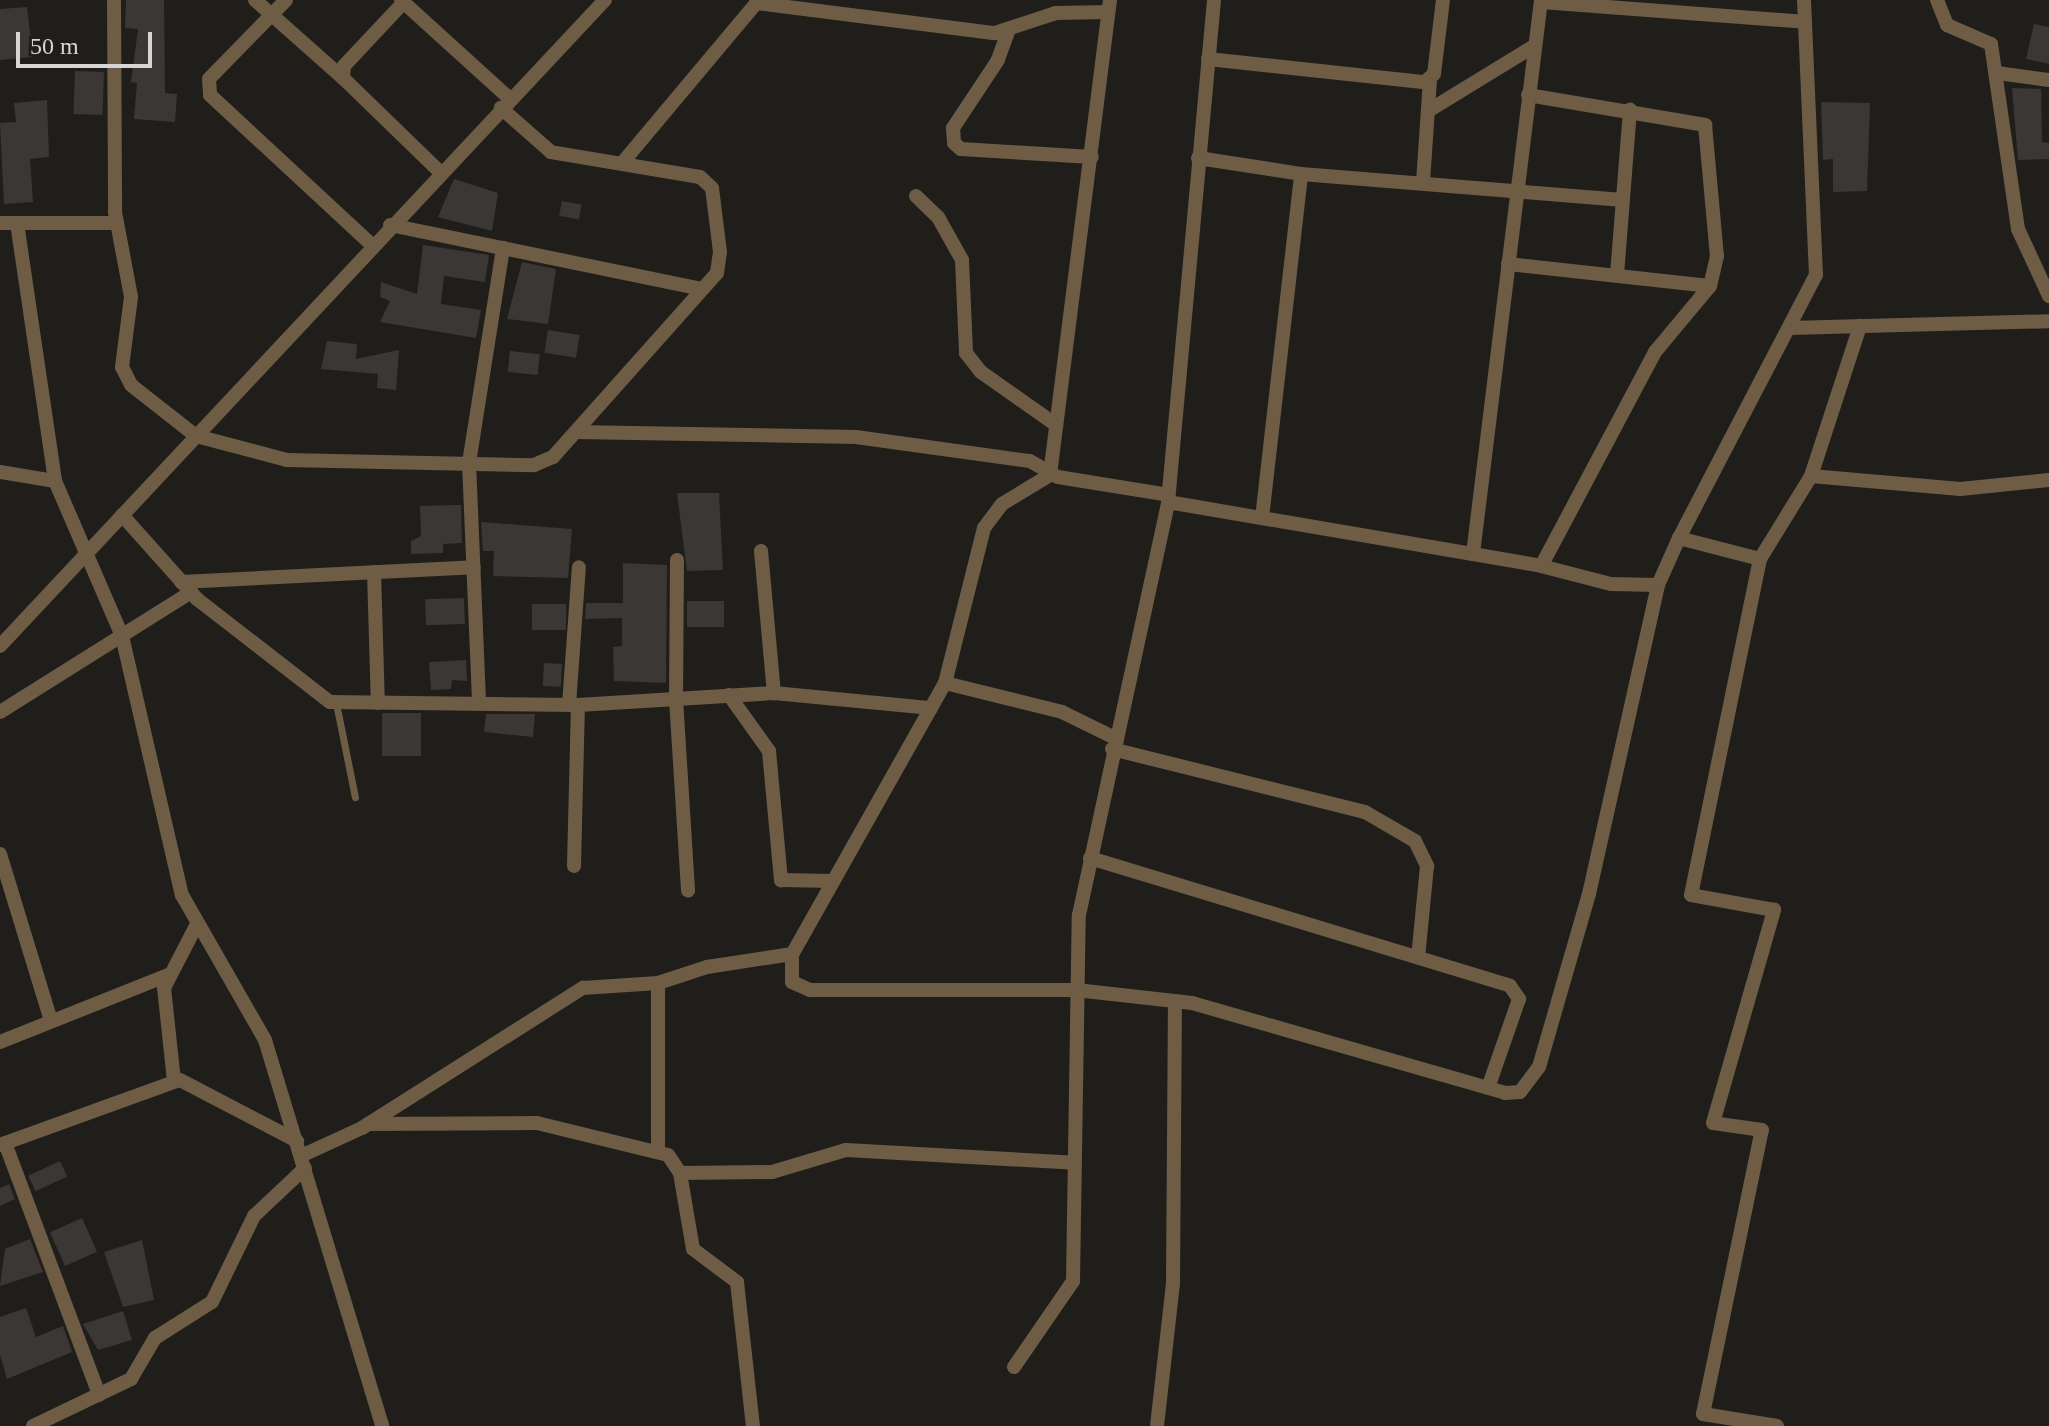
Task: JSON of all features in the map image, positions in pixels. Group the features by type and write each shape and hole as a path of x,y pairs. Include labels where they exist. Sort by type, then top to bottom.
{"street":[{"path":"114,0 117,223 131,297 125,377 196,436 287,460 544,463 576,432 717,273 720,252 709,181 623,162 551,152 402,1 344,66 343,78"},
{"path":"255,0 343,78 440,172"},
{"path":"286,0 209,79 210,95 371,244"},
{"path":"2,641 196,436 371,244 605,0"},
{"path":"1014,1367 1073,1281 1079,915 1168,498 1214,0"},
{"path":"1423,182 1430,80 1443,0"},
{"path":"1050,475 1002,504 984,528 945,683 792,954 792,982 810,990 1076,990 1175,1001 1317,1036 1488,1088 1520,1092 1539,1067 1597,863 1658,585 1679,538 1816,275 1804,0"},
{"path":"1937,0 1947,25 1991,44 2018,229 2049,296"},
{"path":"623,162 758,1 1008,32 1056,13 1109,6 1050,475"},
{"path":"1473,554 1541,1 1805,22"},
{"path":"1008,32 998,60 953,128 954,143 961,149 1092,157"},
{"path":"1428,111 1534,46"},
{"path":"1208,59 1430,80"},
{"path":"1997,73 2049,80"},
{"path":"1528,95 1705,125 1717,256 1710,286 1655,352 1541,566"},
{"path":"1617,275 1630,110"},
{"path":"1198,158 1301,174 1623,200"},
{"path":"1262,518 1301,174"},
{"path":"916,196 938,217 962,260 966,353 981,372 1056,425"},
{"path":"0,223 117,223"},
{"path":"17,223 55,481 122,636 182,895 261,1029 382,1426"},
{"path":"390,225 703,289"},
{"path":"479,701 469,463 503,248"},
{"path":"1508,264 1710,286"},
{"path":"1789,328 2049,321"},
{"path":"1777,1426 1703,1414 1762,1130 1713,1123 1774,910 1691,895 1760,559 1811,476 1860,326"},
{"path":"576,432 839,435 1030,461 1050,475 1262,518 1541,566 1611,584 1658,585"},
{"path":"0,472 55,481"},
{"path":"1811,476 1960,489 2049,480"},
{"path":"122,515 186,587 313,692 336,703 479,701 573,705 774,693 931,708"},
{"path":"1679,538 1760,559"},
{"path":"761,551 774,693"},
{"path":"677,560 676,699 688,891"},
{"path":"0,712 122,636 186,587 474,567"},
{"path":"574,866 573,705 579,567"},
{"path":"374,572 378,703"},
{"path":"945,683 1062,712 1114,743 1365,812 1415,841 1427,866 1418,958"},
{"path":"729,695 769,751 781,880 833,881"},
{"path":"0,854 50,1018"},
{"path":"1090,858 1517,991 1488,1088"},
{"path":"174,1081 163,1000 168,975 197,924"},
{"path":"33,1426 131,1379 155,1338 212,1302 254,1216 303,1162 583,988 658,983 707,967 792,954"},
{"path":"0,1042 50,1018 168,975"},
{"path":"658,983 658,1150"},
{"path":"1157,1426 1173,1283 1175,1001"},
{"path":"99,1395 3,1144 174,1081 191,1083 297,1141"},
{"path":"368,1124 537,1123 658,1150 680,1173 693,1249 737,1282 753,1426"},
{"path":"680,1173 772,1172 846,1150 1075,1163"}],"lane":[{"path":"336,703 355,797"}],"building":[{"path":"126,0 164,0 165,93 177,94 175,122 134,119 137,83 131,82 138,29 125,28"},
{"path":"27,7 33,57 0,60 0,9"},
{"path":"2034,24 2049,27 2049,64 2026,59"},
{"path":"75,71 104,72 102,115 73,114"},
{"path":"2012,88 2041,89 2042,142 2049,143 2049,159 2018,160"},
{"path":"47,100 49,157 30,159 33,202 4,204 0,123 16,122 14,103"},
{"path":"1821,102 1870,103 1867,191 1833,192 1833,159 1823,160"},
{"path":"454,179 498,193 492,231 438,217"},
{"path":"562,201 582,205 579,220 559,216"},
{"path":"423,245 489,255 485,282 444,276 441,304 481,310 476,338 380,322 390,301 380,297 381,282 417,294"},
{"path":"522,262 556,269 548,324 507,319"},
{"path":"548,330 580,335 576,358 544,353"},
{"path":"327,341 357,344 356,359 399,350 396,390 377,388 378,374 321,369"},
{"path":"510,351 540,354 538,375 508,372"},
{"path":"677,493 719,493 723,570 687,571"},
{"path":"461,505 462,543 443,544 443,553 411,554 411,541 421,536 420,506"},
{"path":"481,522 572,529 568,578 493,576 494,551 483,551"},
{"path":"623,563 667,565 666,683 614,681 613,647 622,646 622,618 585,619 586,603 623,603"},
{"path":"464,598 465,624 426,625 425,599"},
{"path":"687,601 724,601 724,627 687,627"},
{"path":"532,604 566,604 566,630 532,630"},
{"path":"466,660 467,681 452,680 451,689 431,690 429,662"},
{"path":"544,663 562,664 561,687 543,686"},
{"path":"382,713 421,713 421,756 382,756"},
{"path":"486,714 535,714 533,737 484,732"},
{"path":"60,1161 67,1176 35,1191 28,1176"},
{"path":"9,1184 15,1199 0,1206 0,1188"},
{"path":"82,1218 97,1252 65,1266 50,1232"},
{"path":"30,1239 43,1272 0,1286 5,1249"},
{"path":"142,1240 154,1300 123,1307 104,1252"},
{"path":"26,1308 36,1337 63,1326 72,1352 7,1379 0,1355 0,1317"},
{"path":"123,1311 132,1340 98,1350 83,1324"}]}
